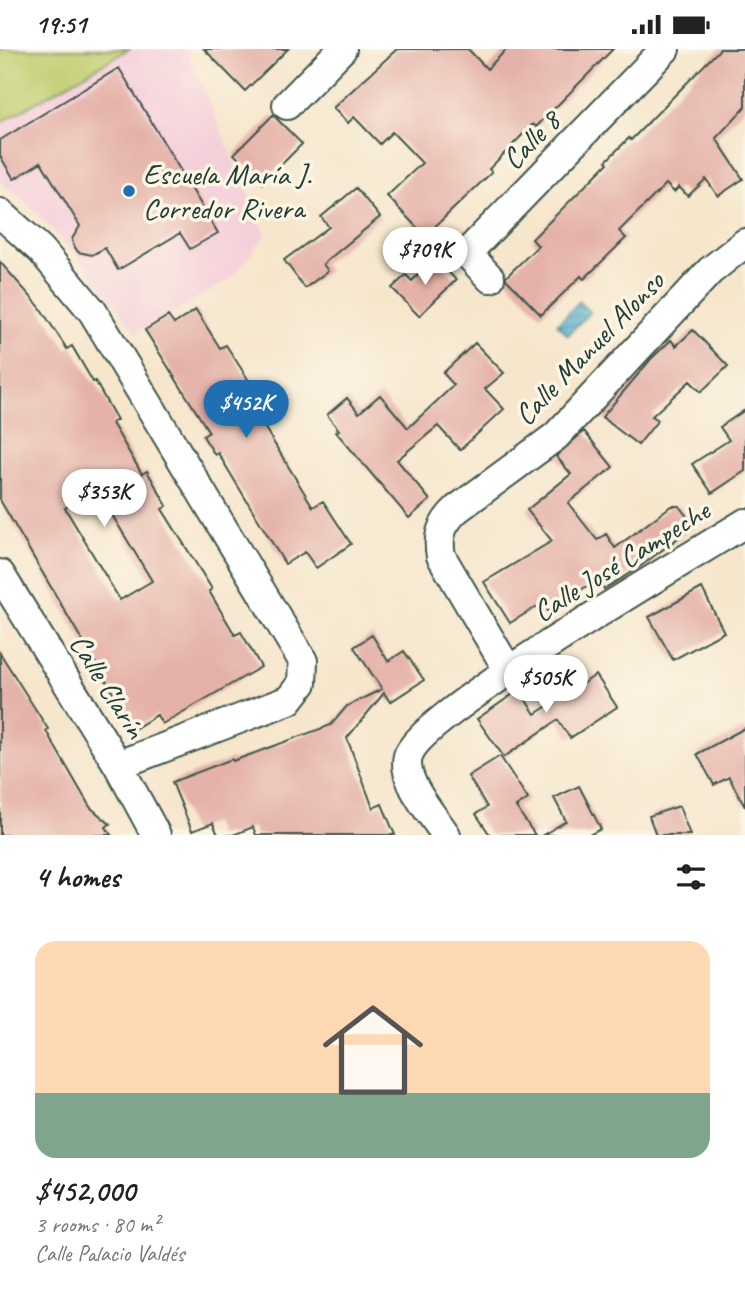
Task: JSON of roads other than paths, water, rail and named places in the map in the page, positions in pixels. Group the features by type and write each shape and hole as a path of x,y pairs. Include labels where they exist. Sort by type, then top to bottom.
{"street":[{"path":"287,105 342,49"},
{"name":"Calle 8","path":"490,278 467,253 666,49"},
{"path":"0,213 41,250 93,312 303,661 302,683 289,700 118,765"},
{"name":"Calle Manuel Alonso","path":"508,670 441,556 441,530 447,518 556,436 710,271 745,243"},
{"name":"Calle José Campeche","path":"446,835 409,779 407,758 424,734 508,670 745,523"},
{"name":"Calle Clarín","path":"0,574 118,765 156,835"}],"water":[{"path":"579,302 590,312 568,335 557,324"}],"place":[{"name":"Escuela María J. Corredor Rivera","path":"129,191"}]}
